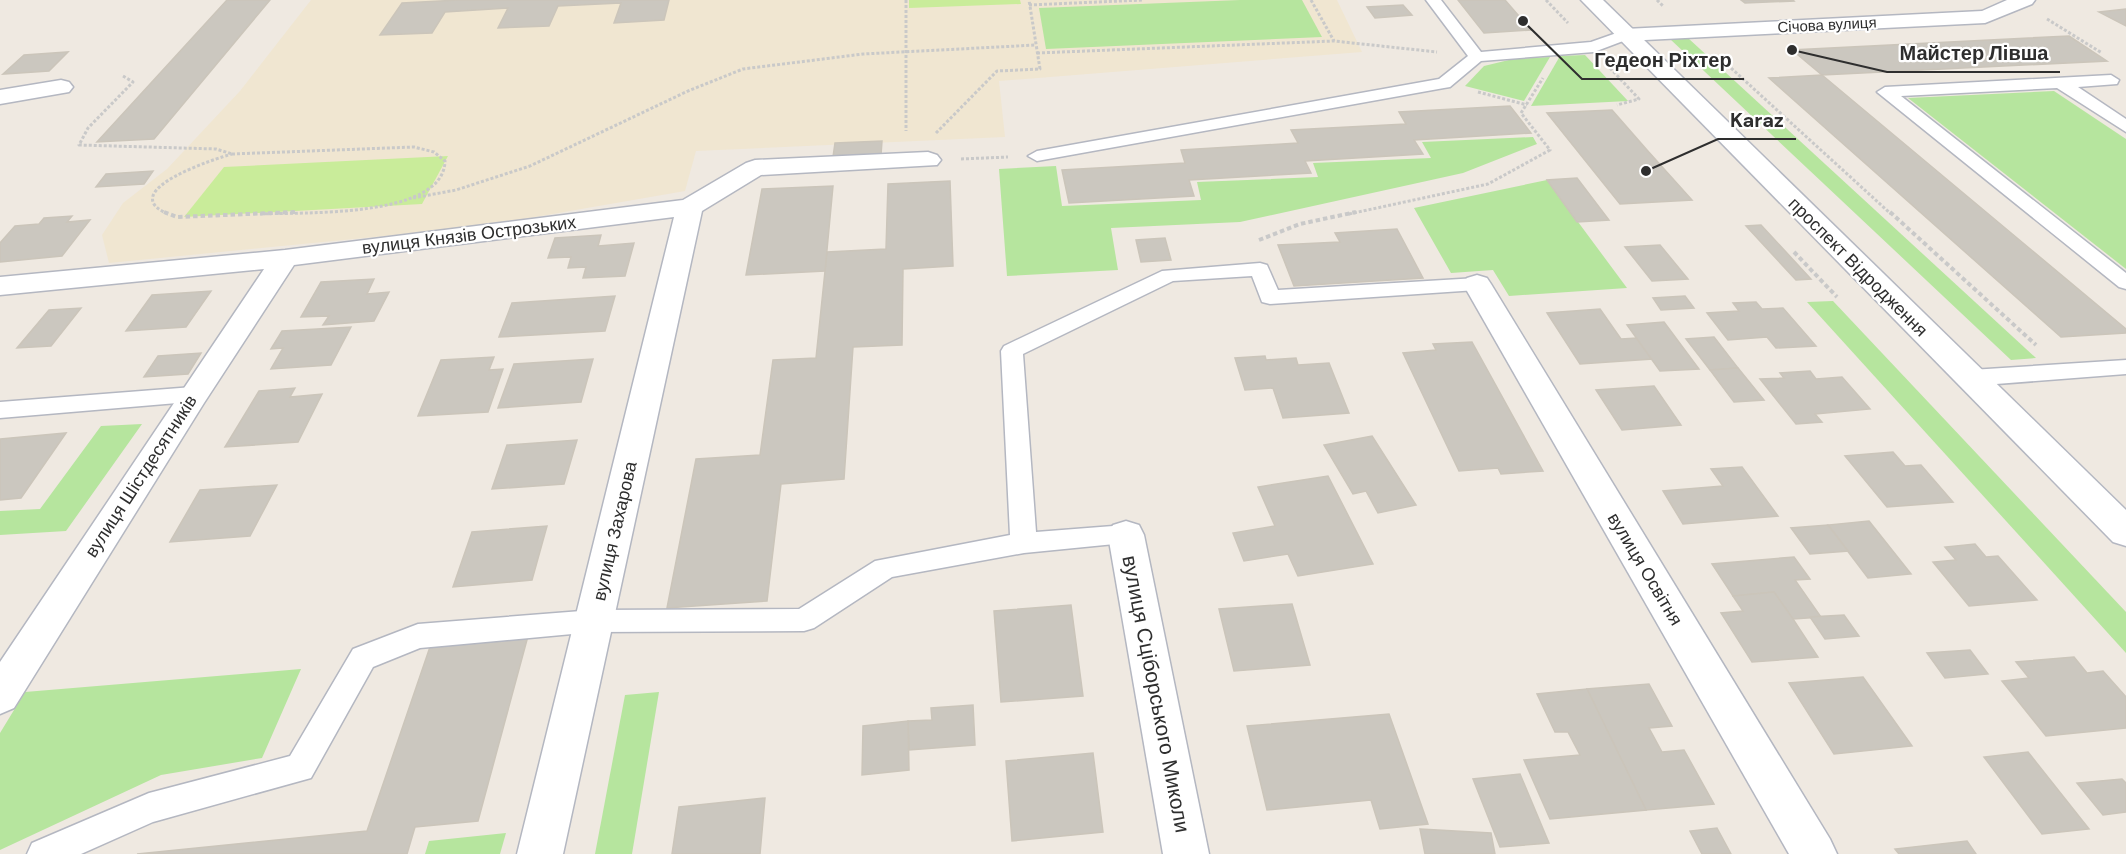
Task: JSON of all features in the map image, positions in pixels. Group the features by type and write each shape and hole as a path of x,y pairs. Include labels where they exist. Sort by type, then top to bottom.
{"street":[{"name":"проспект Відродження","path":"1591,0 2126,532"},
{"name":"Січова вулиця","path":"1625,35 1985,17 2023,1"},
{"path":"0,97 62,87"},
{"name":"вулиця Князів Острозьких","path":"0,286 285,258 690,207 755,168 917,161"},
{"name":"вулиця Захарова","path":"540,854 690,207"},
{"name":"вулиця Шістдесятників","path":"0,696 193,395 285,258"},
{"name":"вулиця Освітня","path":"1477,284 1814,854"},
{"name":"вулиця Сціборського Миколи","path":"1126,535 1186,854"}],"lane":[{"path":"1433,0 1477,57"},
{"path":"1037,156 1444,83 1477,57 1594,47 1625,35"},
{"path":"2111,80 1885,92 2126,283"},
{"path":"2060,82 2126,127"},
{"path":"1024,543 1012,351 1169,275 1260,269 1270,297 1477,284"},
{"path":"1971,378 2126,367"},
{"path":"0,411 193,395"},
{"path":"44,854 149,808 300,768 363,658 418,636 594,621 804,620 885,568 1024,543 1126,535"}],"path":[{"path":"906,0 906,50 917,161"},
{"path":"917,161 928,140 997,71 1040,69 1029,2 1143,0"},
{"path":"1311,0 1334,41"},
{"path":"2023,1 2125,67 2111,80"},
{"path":"1691,32 2066,372"},
{"path":"1038,53 1334,41 1477,57"},
{"path":"403,200 433,187 443,176 445,161 434,152 414,147 232,154 183,170 157,187 153,199 154,207 162,213 177,217 374,208 456,190 530,166 678,96 743,69 906,50 1036,45"},
{"path":"1257,241 1300,224 1488,184 1550,150 1521,113 1560,49"},
{"path":"123,76 133,82 87,128 80,145 112,148 216,149 232,154"},
{"path":"1444,83 1527,105"}],"shaded area":[{"path":"311,0 1337,0 1362,52 999,81 1005,137 696,151 685,191 477,227 109,263 102,235 123,203 167,169 240,91"}],"green space":[{"path":"909,0 1020,0 1021,4 909,8"},
{"path":"1240,0 1302,0 1322,37 1046,49 1039,8"},
{"path":"1688,38 2036,358 2011,360 1670,39"},
{"path":"1585,55 1628,101 1531,106 1560,56"},
{"path":"1550,57 1524,101 1465,86 1484,66 1513,59"},
{"path":"2054,91 2126,139 2126,269 1908,98"},
{"path":"1533,137 1537,144 1463,173 1240,222 1111,228 1118,270 1007,276 999,169 1056,166 1062,206 1201,200 1197,182 1318,177 1313,163 1431,158 1422,142"},
{"path":"448,156 422,204 184,217 224,167"},
{"path":"1547,180 1627,288 1509,296 1493,270 1451,273 1414,208"},
{"path":"1833,301 2126,612 2126,653 1807,302"},
{"path":"142,424 66,531 0,535 0,511 40,509 101,426"},
{"path":"301,669 262,758 161,775 0,850 0,733 25,692"},
{"path":"659,692 632,854 595,854 625,695"},
{"path":"506,833 500,854 425,854 429,841"}],"building":[{"path":"227,0 270,0 154,139 97,142"},
{"path":"459,0 669,0 664,20 614,23 621,3 558,6 549,26 498,28 508,8 445,12 432,33 380,35 402,3"},
{"path":"1458,0 1505,0 1531,30 1484,33"},
{"path":"1741,0 1793,0 1794,1 1745,3"},
{"path":"1403,5 1412,15 1375,18 1367,7"},
{"path":"2126,9 2126,26 2099,12"},
{"path":"2069,36 2107,61 1822,75 1792,50"},
{"path":"68,52 49,71 3,74 24,55"},
{"path":"1822,75 2126,329 2126,333 2061,337 1769,78"},
{"path":"1510,106 1531,133 1414,140 1423,154 1305,161 1311,173 1189,180 1194,196 1069,203 1062,170 1185,163 1181,150 1298,143 1291,130 1406,124 1399,112"},
{"path":"1612,110 1692,200 1620,204 1547,113"},
{"path":"882,141 881,155 833,157 835,143"},
{"path":"153,171 144,184 96,187 106,174"},
{"path":"1577,178 1609,220 1577,222 1547,180"},
{"path":"950,181 953,266 903,269 902,345 853,347 844,479 781,484 767,601 667,608 696,459 760,455 773,360 816,358 827,252 886,249 888,184"},
{"path":"833,186 825,271 746,275 762,189"},
{"path":"72,216 67,222 90,220 62,256 0,262 0,243 15,226 39,224 44,218"},
{"path":"1761,225 1811,279 1796,280 1746,226"},
{"path":"1397,229 1423,278 1294,286 1278,245 1340,242 1335,233"},
{"path":"601,235 598,246 634,243 625,276 583,278 586,267 568,268 571,257 548,258 555,238"},
{"path":"1165,238 1171,260 1141,262 1136,240"},
{"path":"1660,245 1688,279 1652,281 1625,247"},
{"path":"374,279 367,294 389,292 374,321 323,325 329,316 301,317 321,282"},
{"path":"211,291 186,327 126,331 152,295"},
{"path":"615,296 605,331 499,337 512,303"},
{"path":"1685,296 1694,308 1661,310 1653,298"},
{"path":"1756,302 1762,309 1783,308 1816,346 1776,348 1767,337 1728,340 1707,313 1739,311 1733,303"},
{"path":"81,308 51,346 17,348 49,310"},
{"path":"1600,309 1621,339 1637,338 1652,359 1580,364 1547,313"},
{"path":"1664,322 1699,369 1660,371 1627,325"},
{"path":"351,327 331,365 271,369 283,348 271,349 282,331"},
{"path":"1714,337 1738,368 1710,370 1686,339"},
{"path":"1472,342 1543,471 1501,474 1498,468 1459,471 1403,353 1436,350 1433,344"},
{"path":"201,353 188,374 144,377 158,356"},
{"path":"1265,356 1266,360 1296,358 1298,365 1329,363 1349,413 1283,418 1273,388 1245,390 1235,358"},
{"path":"494,357 489,370 503,369 488,412 418,416 441,360"},
{"path":"593,359 581,402 498,408 514,364"},
{"path":"1738,368 1764,400 1734,402 1710,370"},
{"path":"1810,371 1816,379 1842,377 1870,409 1815,414 1822,422 1796,424 1760,379 1784,378 1780,373"},
{"path":"1654,386 1681,425 1622,430 1596,390"},
{"path":"295,388 290,397 322,394 298,442 225,447 259,391"},
{"path":"66,433 21,498 0,500 0,439"},
{"path":"1372,436 1416,505 1378,513 1366,491 1353,494 1324,445"},
{"path":"577,440 564,484 492,489 507,445"},
{"path":"1893,452 1905,466 1921,465 1953,502 1887,507 1845,456"},
{"path":"1742,467 1778,516 1683,524 1663,491 1723,486 1711,469"},
{"path":"1328,476 1373,564 1298,576 1288,554 1244,561 1233,533 1275,526 1258,487"},
{"path":"277,485 250,536 170,542 200,490"},
{"path":"1869,521 1911,574 1868,578 1828,525"},
{"path":"1828,525 1848,551 1810,554 1791,528"},
{"path":"547,526 532,580 453,587 472,532"},
{"path":"1975,544 1986,557 1998,556 2037,600 1969,606 1933,562 1956,560 1945,547"},
{"path":"1794,557 1810,579 1795,580 1821,617 1793,619 1774,592 1733,596 1712,564"},
{"path":"1774,592 1818,657 1752,662 1721,613 1743,611 1733,596"},
{"path":"1292,604 1310,665 1234,671 1219,609"},
{"path":"1071,605 1083,696 1001,702 994,611"},
{"path":"1844,615 1859,636 1825,639 1810,617"},
{"path":"528,636 478,821 415,827 407,854 137,854 367,831 431,644"},
{"path":"1970,650 1988,674 1945,678 1927,653"},
{"path":"2074,657 2087,673 2103,671 2126,697 2126,728 2046,736 2002,681 2029,678 2016,662"},
{"path":"1863,677 1912,746 1834,754 1789,683"},
{"path":"1649,684 1672,726 1649,728 1662,752 1684,750 1714,804 1646,810 1587,689"},
{"path":"1587,689 1646,810 1550,819 1524,760 1580,755 1568,732 1555,732 1537,694"},
{"path":"973,705 975,745 909,750 908,721 932,720 931,708"},
{"path":"1389,714 1428,824 1380,829 1371,800 1267,810 1247,726"},
{"path":"908,721 909,770 862,775 863,726"},
{"path":"2028,752 2089,829 2042,834 1984,757"},
{"path":"1093,753 1103,832 1012,841 1006,761"},
{"path":"1520,774 1549,843 1500,847 1473,779"},
{"path":"2122,779 2126,783 2126,812 2103,815 2077,783"},
{"path":"765,798 760,854 672,854 679,807"},
{"path":"1717,828 1731,854 1702,854 1690,831"},
{"path":"1420,829 1491,833 1495,854 1425,854"},
{"path":"1967,841 1976,854 1899,854 1895,849"}],"place":[{"name":"Гедеон Ріхтер","path":"1523,21"},
{"name":"Майстер Лівша","path":"1792,50"},
{"name":"Karaz","path":"1646,171"}]}
